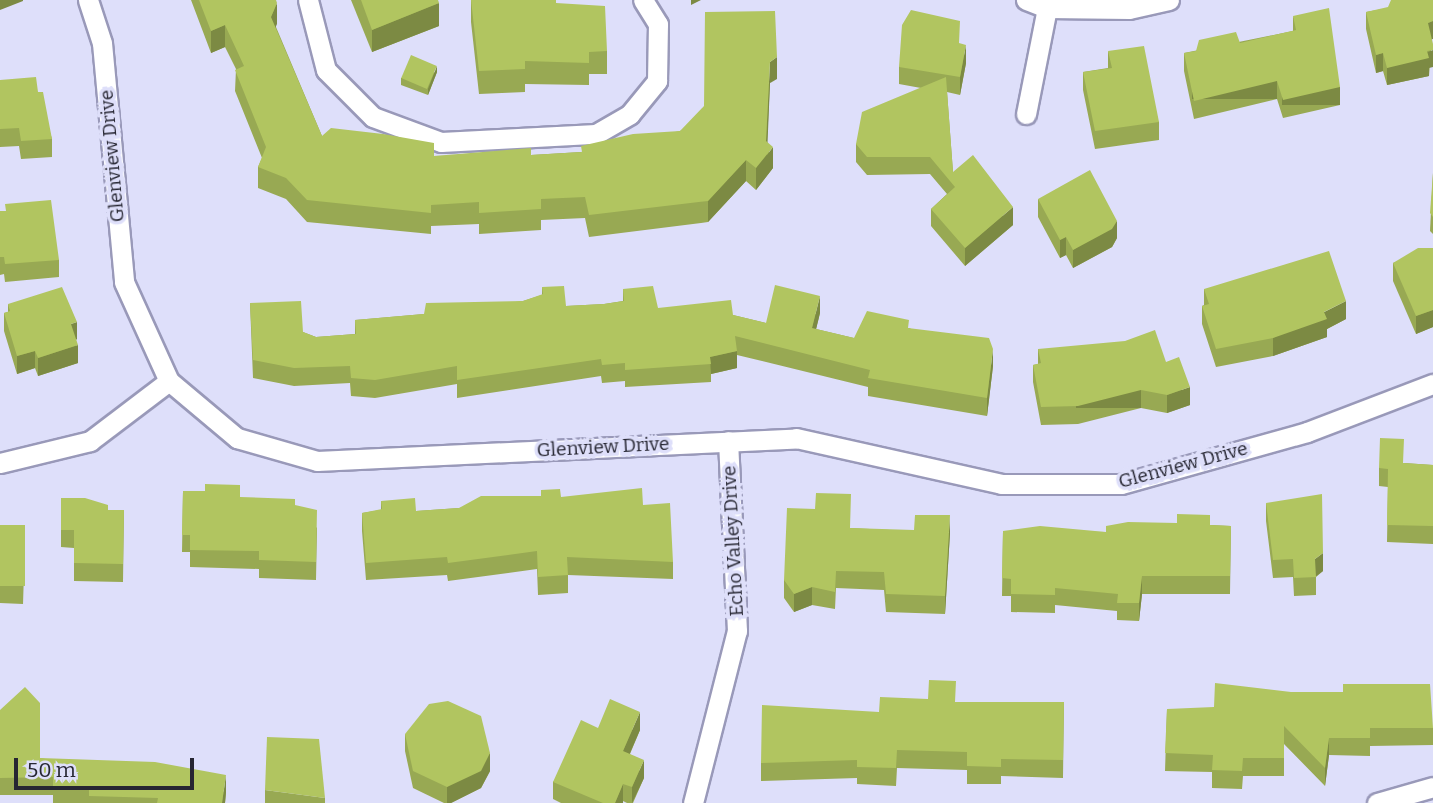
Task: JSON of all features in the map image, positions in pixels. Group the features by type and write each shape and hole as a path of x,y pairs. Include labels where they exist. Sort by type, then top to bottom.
{"street":[{"name":"Glenview Drive","path":"88,0 102,43 124,282 169,382 237,438 317,461 796,438 1002,484 1121,484 1307,432 1433,384"},
{"path":"308,0 326,70 373,117 441,142 596,134 630,114 656,81 658,24 643,0"},
{"path":"1027,0 1047,8 1129,9 1169,0"},
{"path":"1026,114 1047,8"},
{"path":"0,463 90,441 169,382"},
{"name":"Echo Valley Drive","path":"693,803 737,631 728,441"},
{"path":"1377,803 1433,787"}],"building":[{"path":"199,0 276,0 271,17 322,136 331,128 434,143 434,156 531,148 531,155 582,152 581,146 633,134 680,131 704,106 705,12 775,11 777,57 770,62 766,141 773,147 756,168 746,160 708,201 589,215 585,197 541,199 541,209 479,213 479,202 431,205 431,213 307,200 286,178 258,167 266,147 235,70 244,66 225,25 211,31"},
{"path":"361,0 438,0 439,3 372,30"},
{"path":"471,0 556,0 556,3 605,6 607,51 589,52 589,63 525,61 525,69 479,71"},
{"path":"1391,0 1433,0 1433,21 1428,23 1433,50 1427,51 1429,58 1387,68 1383,53 1376,55 1366,12 1388,7"},
{"path":"1329,8 1340,87 1283,100 1277,81 1194,101 1184,53 1196,51 1199,40 1236,32 1240,43 1296,30 1293,16"},
{"path":"911,10 960,21 959,43 966,45 960,77 899,67 902,25"},
{"path":"1144,46 1159,122 1095,131 1083,72 1112,68 1108,51"},
{"path":"411,55 437,66 427,89 401,78"},
{"path":"36,77 38,92 43,92 52,139 21,141 19,128 0,129 0,80"},
{"path":"946,77 953,172 973,155 1013,207 965,248 931,209 955,187 930,157 867,157 856,144 862,112"},
{"path":"1090,170 1117,221 1112,229 1073,250 1066,237 1060,240 1038,199"},
{"path":"1433,173 1433,217 1430,213"},
{"path":"51,200 59,260 5,264 4,257 0,257 0,211 6,211 5,204"},
{"path":"1418,248 1433,248 1433,310 1416,316 1393,263"},
{"path":"1329,251 1346,301 1324,312 1327,319 1273,338 1216,349 1202,306 1209,304 1204,289"},
{"path":"775,285 820,296 812,328 854,338 867,311 909,320 908,328 989,338 993,349 987,398 868,378 870,370 735,336 737,351 710,357 711,364 625,370 625,363 602,365 601,359 457,380 457,366 375,380 351,378 350,366 294,368 253,360 250,303 301,301 303,332 316,337 356,334 355,320 424,314 426,303 523,301 543,294 542,287 564,286 566,306 604,304 624,301 623,289 653,286 658,308 731,300 733,315 766,323"},
{"path":"62,287 77,322 71,324 78,345 38,358 35,351 17,356 4,313 10,311 8,304"},
{"path":"1155,330 1166,362 1179,357 1190,387 1167,395 1141,390 1078,406 1041,407 1033,365 1041,363 1038,349 1125,341"},
{"path":"1380,438 1404,439 1403,463 1433,465 1433,526 1387,525 1388,469 1379,468"},
{"path":"205,484 240,485 240,497 295,499 295,505 317,510 316,562 259,560 259,551 190,550 190,535 182,535 183,491 205,491"},
{"path":"642,488 643,505 670,503 673,562 567,557 568,575 538,577 537,551 448,563 447,557 366,563 362,513 382,509 381,501 415,498 416,511 459,508 481,496 541,496 541,490 560,489 561,497"},
{"path":"816,493 851,494 850,528 914,530 915,515 950,515 945,596 886,594 884,572 836,571 835,592 812,587 794,594 784,580 787,508 815,509"},
{"path":"1322,494 1323,553 1315,559 1316,577 1294,578 1293,559 1273,560 1266,503"},
{"path":"61,498 85,498 108,505 108,510 124,510 123,564 74,563 74,530 61,530"},
{"path":"1177,514 1210,515 1210,525 1231,526 1230,576 1142,576 1139,603 1117,603 1118,594 1055,588 1055,595 1011,594 1011,579 1002,578 1003,531 1040,526 1106,532 1106,526 1128,522 1177,523"},
{"path":"0,525 25,525 25,586 0,586"},
{"path":"929,680 956,681 955,702 1064,702 1063,760 1001,759 1001,767 967,766 967,752 897,750 896,768 857,767 857,760 761,763 762,705 879,712 880,697 928,699"},
{"path":"1215,683 1291,692 1343,692 1343,684 1430,684 1433,728 1370,728 1370,738 1329,738 1325,768 1284,726 1284,758 1243,758 1242,771 1212,770 1213,755 1165,753 1167,709 1214,707"},
{"path":"25,687 40,703 40,758 155,762 226,775 222,803 157,803 158,798 89,796 89,788 53,787 53,777 0,778 0,710"},
{"path":"610,699 640,712 623,751 644,760 632,787 623,784 615,803 603,803 553,782 581,720 598,728"},
{"path":"448,701 481,716 490,753 481,771 447,787 413,771 405,734 429,704"},
{"path":"267,737 319,739 325,798 265,790"}]}
